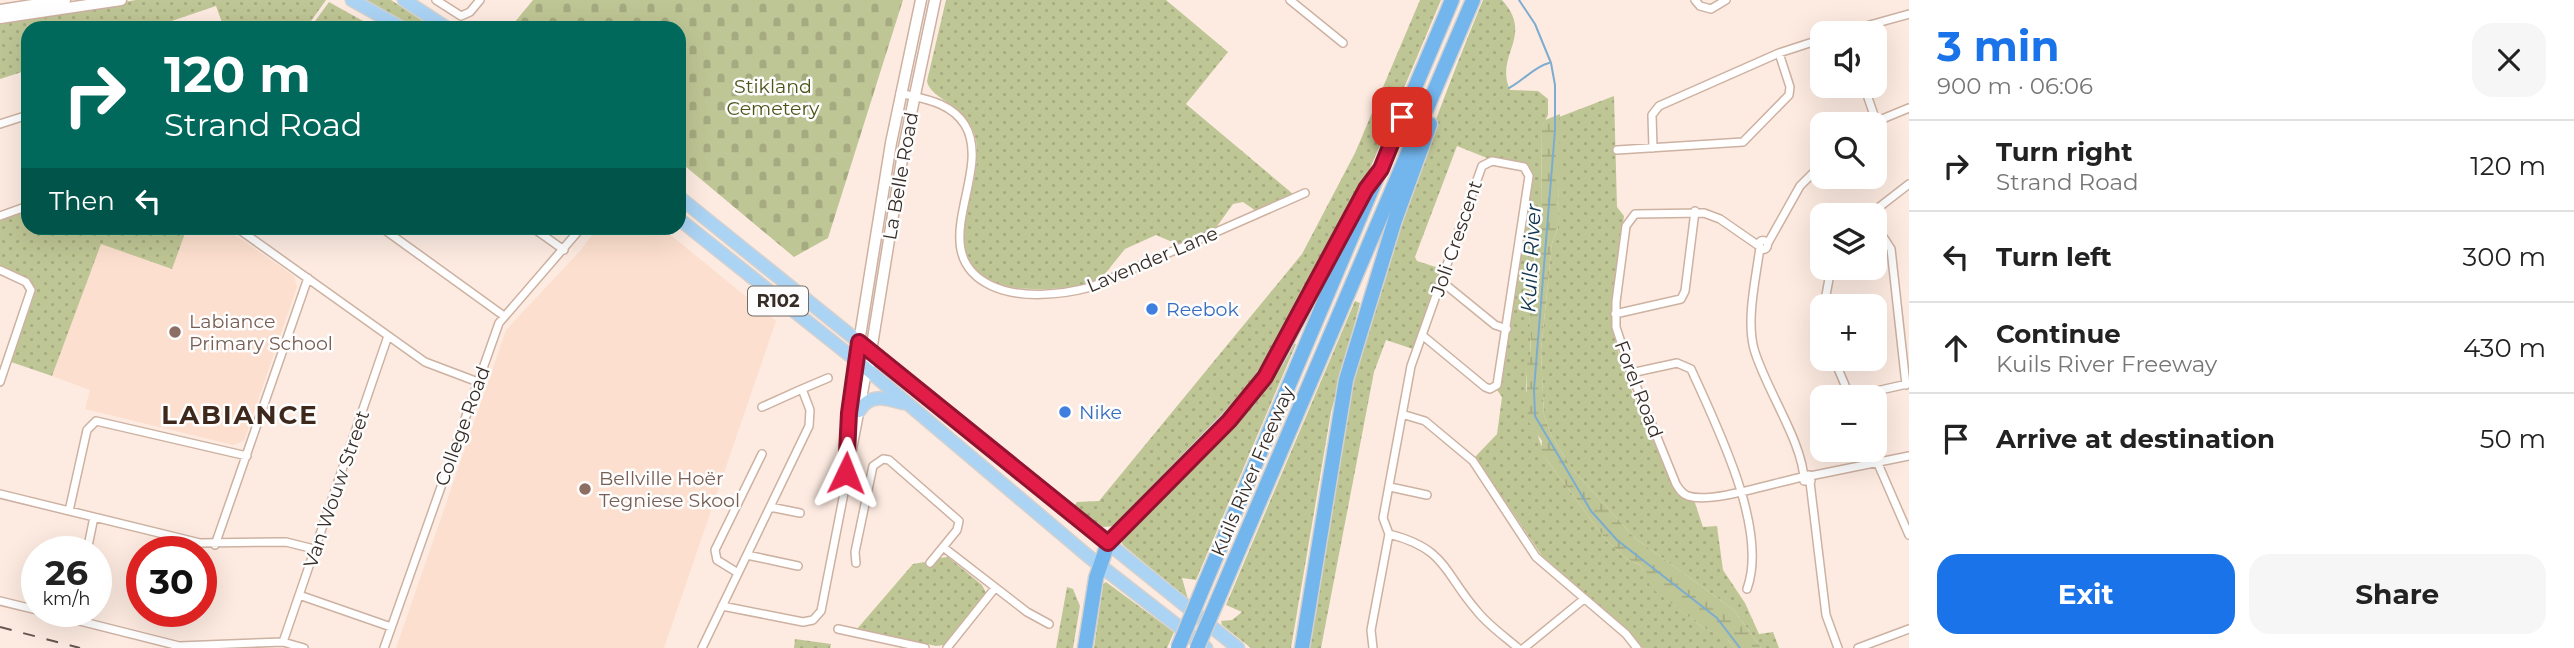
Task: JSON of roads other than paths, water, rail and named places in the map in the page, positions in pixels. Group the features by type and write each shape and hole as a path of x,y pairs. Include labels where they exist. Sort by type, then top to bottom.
{"highway":[{"name":"Kuils River Freeway","path":"1178,648 1452,0"},
{"name":"Kuils River Freeway","path":"1197,648 1473,0"},
{"path":"1302,648 1346,380 1395,220 1443,86 1448,62"},
{"path":"1085,648 1099,564 1108,543 1229,421 1265,377 1366,189 1381,169"}],"main road":[{"path":"0,10 65,0"},
{"path":"0,18 121,0"},
{"path":"352,0 390,21"},
{"path":"404,0 436,21"},
{"name":"La Belle Road","path":"856,361 900,93 921,0"},
{"name":"La Belle Road","path":"868,370 914,97 935,0"},
{"name":"R102","path":"686,203 1238,648"},
{"name":"R102","path":"686,225 868,370 1099,564 1206,648"},
{"path":"859,411 869,399 907,404"}],"street":[{"path":"436,0 459,15 470,12 480,0"},
{"path":"1290,0 1343,43"},
{"path":"1695,0 1711,9 1726,0"},
{"path":"1885,21 1909,14"},
{"path":"1653,148 1651,119 1657,108 1779,53 1810,43"},
{"path":"1617,150 1743,142 1789,95 1790,87 1779,53"},
{"name":"Lavender Lane","path":"900,93 946,106 967,128 972,154 960,247 974,273 983,281 1009,291 1067,292 1091,287 1305,193"},
{"path":"1887,117 1909,108"},
{"path":"0,124 21,117"},
{"name":"Joli Crescent","path":"1373,648 1371,630 1389,534 1383,518 1405,415 1409,374 1422,335 1482,166 1492,161 1526,168 1529,176 1499,382 1490,389 1422,335"},
{"path":"1810,175 1762,244 1752,323 1753,345 1807,479 1826,615 1838,648"},
{"path":"1884,203 1909,184"},
{"path":"0,216 21,208"},
{"path":"1615,314 1681,299 1685,290 1695,211"},
{"name":"Forel Road","path":"1762,244 1720,219 1695,211 1638,213 1630,217 1626,226 1615,314 1631,373 1681,492 1693,497 1743,492 1909,456"},
{"path":"247,235 425,362 478,382"},
{"path":"392,235 503,316"},
{"path":"543,235 564,250"},
{"name":"College Road","path":"384,648 503,316 576,235"},
{"path":"1887,243 1891,249 1907,384 1887,389"},
{"path":"0,270 26,282 32,290 0,382"},
{"path":"217,539 307,278"},
{"path":"1441,281 1495,326 1507,329"},
{"name":"Van Wouw Street","path":"283,642 388,336"},
{"path":"846,473 849,413 856,361"},
{"path":"1631,373 1677,363 1691,369 1743,492 1753,569 1746,589"},
{"path":"722,606 803,622 819,615 825,596 846,473 868,370"},
{"path":"762,407 828,378"},
{"path":"702,648 809,426 810,410 802,389"},
{"path":"1405,415 1425,421 1473,461 1536,557 1626,634 1637,648"},
{"path":"69,511 87,430 96,421 247,456"},
{"path":"738,573 717,560 715,550 762,454"},
{"path":"856,563 855,552 873,466 881,459 889,460 958,519 957,530 930,563"},
{"path":"1877,463 1909,535"},
{"path":"1390,487 1427,495"},
{"path":"0,494 176,536"},
{"path":"770,507 800,513"},
{"path":"90,536 94,517"},
{"path":"1389,534 1419,543 1431,552 1451,572 1479,614 1518,648"},
{"path":"217,545 286,542 314,549"},
{"path":"943,547 995,588 1049,624"},
{"path":"747,555 798,566"},
{"path":"947,648 995,588"},
{"path":"299,595 391,627"},
{"path":"1524,648 1584,599"},
{"path":"0,601 21,606"},
{"path":"112,627 179,646 283,642 304,648"},
{"path":"838,629 925,648"},
{"path":"1858,648 1909,629"}],"waterway":[{"name":"Kuils River","path":"1519,0 1535,24 1551,63 1555,85 1555,130 1534,389 1535,416 1591,511 1617,540 1717,618 1740,648"},
{"path":"1509,88 1549,63"}],"railway":[{"path":"0,627 80,648"}],"place":[{"name":"Reebok","path":"1152,309"},
{"name":"Labiance Primary School","path":"175,332"},
{"name":"Nike","path":"1065,412"},
{"name":"Bellville Hoër Tegniese Skool","path":"585,489"}],"district":[{"name":"LABIANCE","path":"240,415"}],"park label":[{"name":"Stikland Cemetery","path":"773,97"}]}
